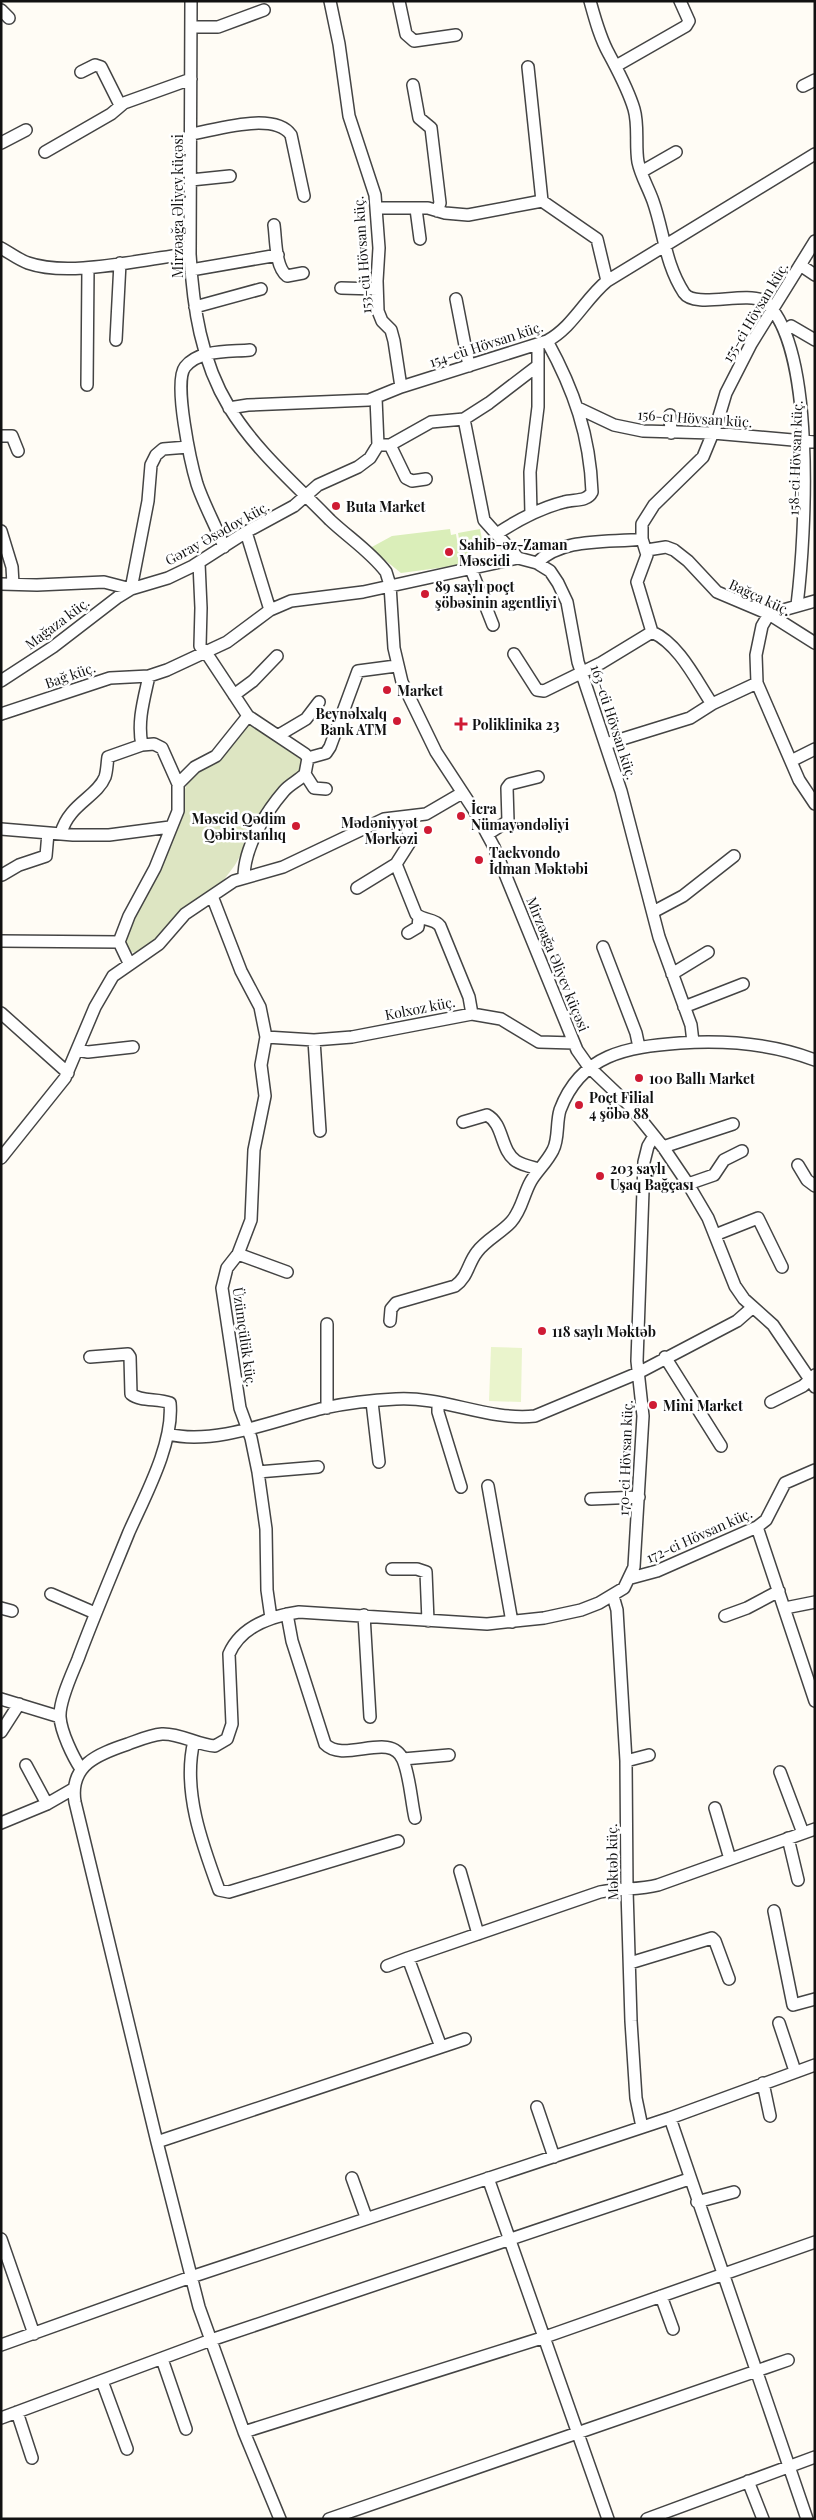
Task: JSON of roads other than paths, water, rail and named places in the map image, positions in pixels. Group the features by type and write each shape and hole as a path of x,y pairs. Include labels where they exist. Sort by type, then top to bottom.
{"street":[{"name":"Mirzəağa Əliyev küçəsi","path":"191,1 191,270 195,307 206,354 229,408 270,460 382,567 390,585 396,666 436,752 488,834 574,1043 589,1067 615,1090 664,1147 688,1184 715,1236 731,1279 744,1299 773,1326 813,1381"},
{"name":"153-cü Hövsan küç.","path":"330,1 339,44 349,116 375,195 379,248 378,311 382,321 391,330 401,387"},
{"path":"398,1 406,34 414,41 456,35"},
{"path":"590,1 600,35 625,82 634,111 641,172 653,201 669,264 688,298 695,300 742,297 762,300 786,317 805,358"},
{"path":"616,66 686,26 689,21 680,1"},
{"path":"191,27 218,27 264,10"},
{"path":"81,72 95,65 101,67 120,105"},
{"path":"528,67 542,201"},
{"path":"45,152 111,114 120,105 191,78"},
{"path":"803,86 815,80"},
{"path":"413,86 419,118 430,128 440,203 438,211"},
{"path":"191,134 260,122 288,131 291,135 304,196"},
{"path":"1,143 26,130"},
{"path":"641,172 676,152"},
{"name":"154-cü Hövsan küç.","path":"229,408 248,405 361,401 376,398 401,387 542,343 562,331 587,299 607,281 815,154"},
{"path":"191,180 230,176"},
{"path":"376,208 416,209 456,215 484,214 542,201 597,239 607,281"},
{"path":"416,209 420,239"},
{"path":"274,225 278,255 284,274 287,276 303,273"},
{"name":"155-ci Hövsan küç.","path":"652,632 637,582 645,544 642,524 654,505 703,457 726,393 750,344 815,241"},
{"path":"1,248 27,263 44,267 88,268 120,262 190,254"},
{"path":"191,270 278,255"},
{"path":"116,340 120,262"},
{"path":"800,265 815,275"},
{"path":"87,385 88,268"},
{"path":"341,288 377,289"},
{"path":"195,307 261,290"},
{"path":"456,299 469,366"},
{"path":"791,326 815,340"},
{"path":"531,514 530,472 538,407 536,367 542,343"},
{"path":"498,533 531,514 565,501 586,498 592,492 591,459 578,408 542,343"},
{"path":"224,547 198,485 188,446 182,402 181,375 185,367 206,354 250,350"},
{"path":"384,445 431,422 464,419 489,403 536,367"},
{"path":"376,398 384,445 406,478 412,481 426,479"},
{"name":"156-cı Hövsan küç.","path":"578,408 614,425 643,431 713,433 814,442"},
{"path":"670,414 671,433"},
{"name":"158-ci Hövsan küç.","path":"797,605 807,537 814,442 813,415"},
{"path":"464,419 484,520 498,533 518,558"},
{"path":"1,436 12,436 18,451"},
{"name":"Gəray Əsədov küç.","path":"131,589 168,578 199,563 246,532 294,506 318,485 358,468 384,445"},
{"path":"1,584 104,582 131,589 148,501 151,465 156,455 163,449 188,446"},
{"path":"1,532 12,567 13,584"},
{"path":"246,532 270,610"},
{"name":"Bağça küç.","path":"537,563 554,550 567,546 645,544 666,547 674,550 688,561 716,592 769,614 815,643"},
{"name":"163-cü Hövsan küç.","path":"390,585 518,558 537,563 550,571 558,583 566,602 582,672 621,791 653,912 672,974 692,1025 693,1042"},
{"path":"199,563 200,646 209,656 248,716 305,754 308,758"},
{"path":"471,568 493,625"},
{"path":"142,745 140,726 149,676 167,670 227,642 270,610 290,600 363,592 390,585"},
{"name":"Mağaza küç.","path":"1,680 53,647 108,604 131,589"},
{"path":"815,601 769,614 762,626 756,655 756,683 791,762 815,804"},
{"path":"514,654 538,690 544,691 601,663 652,632 661,636 672,646 712,704"},
{"path":"234,695 253,681 277,656"},
{"path":"308,758 326,754 358,671 396,666"},
{"name":"Bağ küç.","path":"1,714 110,678 149,676"},
{"path":"606,744 690,718 712,704 756,683"},
{"path":"279,736 306,719 319,702"},
{"path":"178,784 196,767 216,756 248,716"},
{"path":"61,833 64,823 74,810 101,784 105,777 108,757 142,745 154,744 162,748 178,784 178,811 158,860 128,916 119,942 129,963"},
{"path":"791,762 815,749"},
{"path":"244,877 244,864 255,836 284,791 305,774 308,758"},
{"path":"305,774 314,788 326,789"},
{"path":"488,834 508,821 507,788 510,784 538,776"},
{"path":"1,1158 68,1073 95,1007 113,976 129,963 159,944 185,914 244,877 283,867 374,823 394,817 426,814 462,793"},
{"path":"357,888 396,864 410,842 406,817"},
{"path":"1,829 109,835 170,827"},
{"path":"2,875 19,866 46,856 48,833"},
{"path":"653,912 683,896 734,856"},
{"path":"396,864 419,917 418,927 408,933"},
{"name":"Üzümçülük küç.","path":"212,896 241,971 260,1007 266,1037 261,1065 265,1096 254,1150 251,1220 238,1254 227,1268 222,1288 240,1408 258,1472 266,1529 267,1590 271,1618"},
{"path":"419,917 436,922 440,926 469,998 472,1014"},
{"path":"1,941 119,942"},
{"path":"603,946 636,1033 639,1047"},
{"path":"672,974 708,952"},
{"path":"684,1007 743,984"},
{"name":"Kolxoz küç.","path":"266,1037 314,1040 352,1037 472,1014 501,1019 539,1042 574,1043"},
{"path":"4,1021 36,1043 68,1073"},
{"path":"314,1040 320,1131"},
{"path":"390,1322 391,1309 396,1302 455,1286 462,1282 476,1253 516,1215 539,1169 554,1149 557,1122 566,1098 573,1084 589,1067 610,1056 639,1047 693,1042 750,1044 796,1052 815,1060"},
{"path":"77,1050 88,1052 133,1047"},
{"path":"463,1122 488,1115 495,1119 507,1150 516,1161 539,1169"},
{"path":"664,1147 732,1124"},
{"name":"170-ci Hövsan küç.","path":"631,1578 634,1567 639,1497 643,1403 638,1373 644,1162 654,1136"},
{"path":"688,1184 714,1174 724,1160 742,1151"},
{"path":"798,1165 807,1180 815,1186"},
{"path":"715,1236 758,1218 782,1266"},
{"path":"238,1254 287,1272"},
{"path":"168,1434 194,1437 246,1428 326,1408 418,1398 499,1416 518,1418 535,1416 638,1373 665,1357 737,1321 753,1307"},
{"path":"326,1408 327,1324"},
{"path":"82,1769 71,1753 60,1717 66,1692 95,1613 152,1478 168,1434 170,1403 135,1397 131,1394 130,1356 128,1354 90,1357"},
{"path":"665,1357 721,1446"},
{"path":"771,1402 813,1381"},
{"path":"372,1402 379,1462"},
{"path":"438,1403 438,1412 461,1487"},
{"path":"258,1472 318,1467"},
{"name":"172-ci Hövsan küç.","path":"631,1578 657,1571 757,1527 766,1520 786,1483 815,1470"},
{"path":"488,1486 512,1622"},
{"path":"591,1499 639,1497"},
{"path":"757,1527 815,1700"},
{"path":"392,1569 417,1569 426,1572 428,1621"},
{"path":"1,1822 47,1804 73,1789 82,1769 94,1757 105,1751 152,1736 170,1734 215,1746 221,1744 230,1734 232,1724 229,1654 247,1631 271,1618 299,1612 474,1624 512,1622 581,1610 612,1596 624,1588 631,1578"},
{"path":"725,1616 747,1608 779,1591"},
{"path":"50,1594 95,1613"},
{"name":"Məktəb küç.","path":"612,1596 616,1603 618,1620 626,1761 627,1890 634,2071 642,2127"},
{"path":"785,1608 815,1602"},
{"path":"287,1614 292,1641 325,1744 335,1751 390,1747 403,1759 415,1818"},
{"path":"364,1615 370,1717"},
{"path":"1,1699 60,1717"},
{"path":"1,1732 19,1704"},
{"path":"194,1741 189,1769 193,1802 219,1890 229,1892 398,1841"},
{"path":"626,1761 649,1755"},
{"path":"403,1759 449,1756"},
{"path":"26,1765 47,1804"},
{"path":"780,1772 803,1833"},
{"path":"73,1789 156,2142 191,2277 244,2432 280,2519"},
{"path":"715,1808 730,1859"},
{"path":"387,1966 600,1892 658,1885 815,1828"},
{"path":"788,1838 798,1880"},
{"path":"460,1870 478,1934"},
{"path":"774,1911 793,2005 815,1999"},
{"path":"630,1963 712,1938 715,1941 729,1979"},
{"path":"408,1958 441,2047"},
{"path":"779,2023 795,2071"},
{"path":"156,2142 465,2039"},
{"path":"1,2345 191,2277 670,2118 815,2065"},
{"path":"763,2083 770,2116"},
{"path":"537,2108 554,2157"},
{"path":"670,2118 689,2179 806,2519"},
{"path":"352,2178 366,2218"},
{"path":"488,2178 608,2519"},
{"path":"1,2418 211,2340 689,2179"},
{"path":"697,2202 734,2192"},
{"path":"1,2239 34,2334"},
{"path":"244,2432 545,2336 815,2242"},
{"path":"661,2296 673,2329"},
{"path":"162,2359 186,2429"},
{"path":"329,2519 788,2360"},
{"path":"102,2381 127,2449"},
{"path":"17,2412 32,2458"},
{"path":"647,2519 815,2457"},
{"path":"748,2481 763,2519"}],"place":[{"name":"Buta Market","path":"336,506"},
{"name":"Sahib-əz-Zaman Məscidi","path":"449,552"},
{"name":"89 saylı poçt şöbəsinin agentliyi","path":"425,594"},
{"name":"Market","path":"387,690"},
{"name":"Beynəlxalq Bank ATM","path":"397,721"},
{"name":"Poliklinika 23","path":"461,724"},
{"name":"İcra Nümayəndəliyi","path":"461,816"},
{"name":"Məscid Qədim Qəbirstanlıq","path":"296,826"},
{"name":"Mədəniyyət Mərkəzi","path":"428,830"},
{"name":"Taekvondo İdman Məktəbi","path":"479,860"},
{"name":"100 Ballı Market","path":"639,1078"},
{"name":"Poçt Filial 4 şöbə 88","path":"579,1105"},
{"name":"203 saylı Uşaq Bağçası","path":"600,1176"},
{"name":"118 saylı Məktəb","path":"542,1331"},
{"name":"Mini Market","path":"653,1405"}]}
